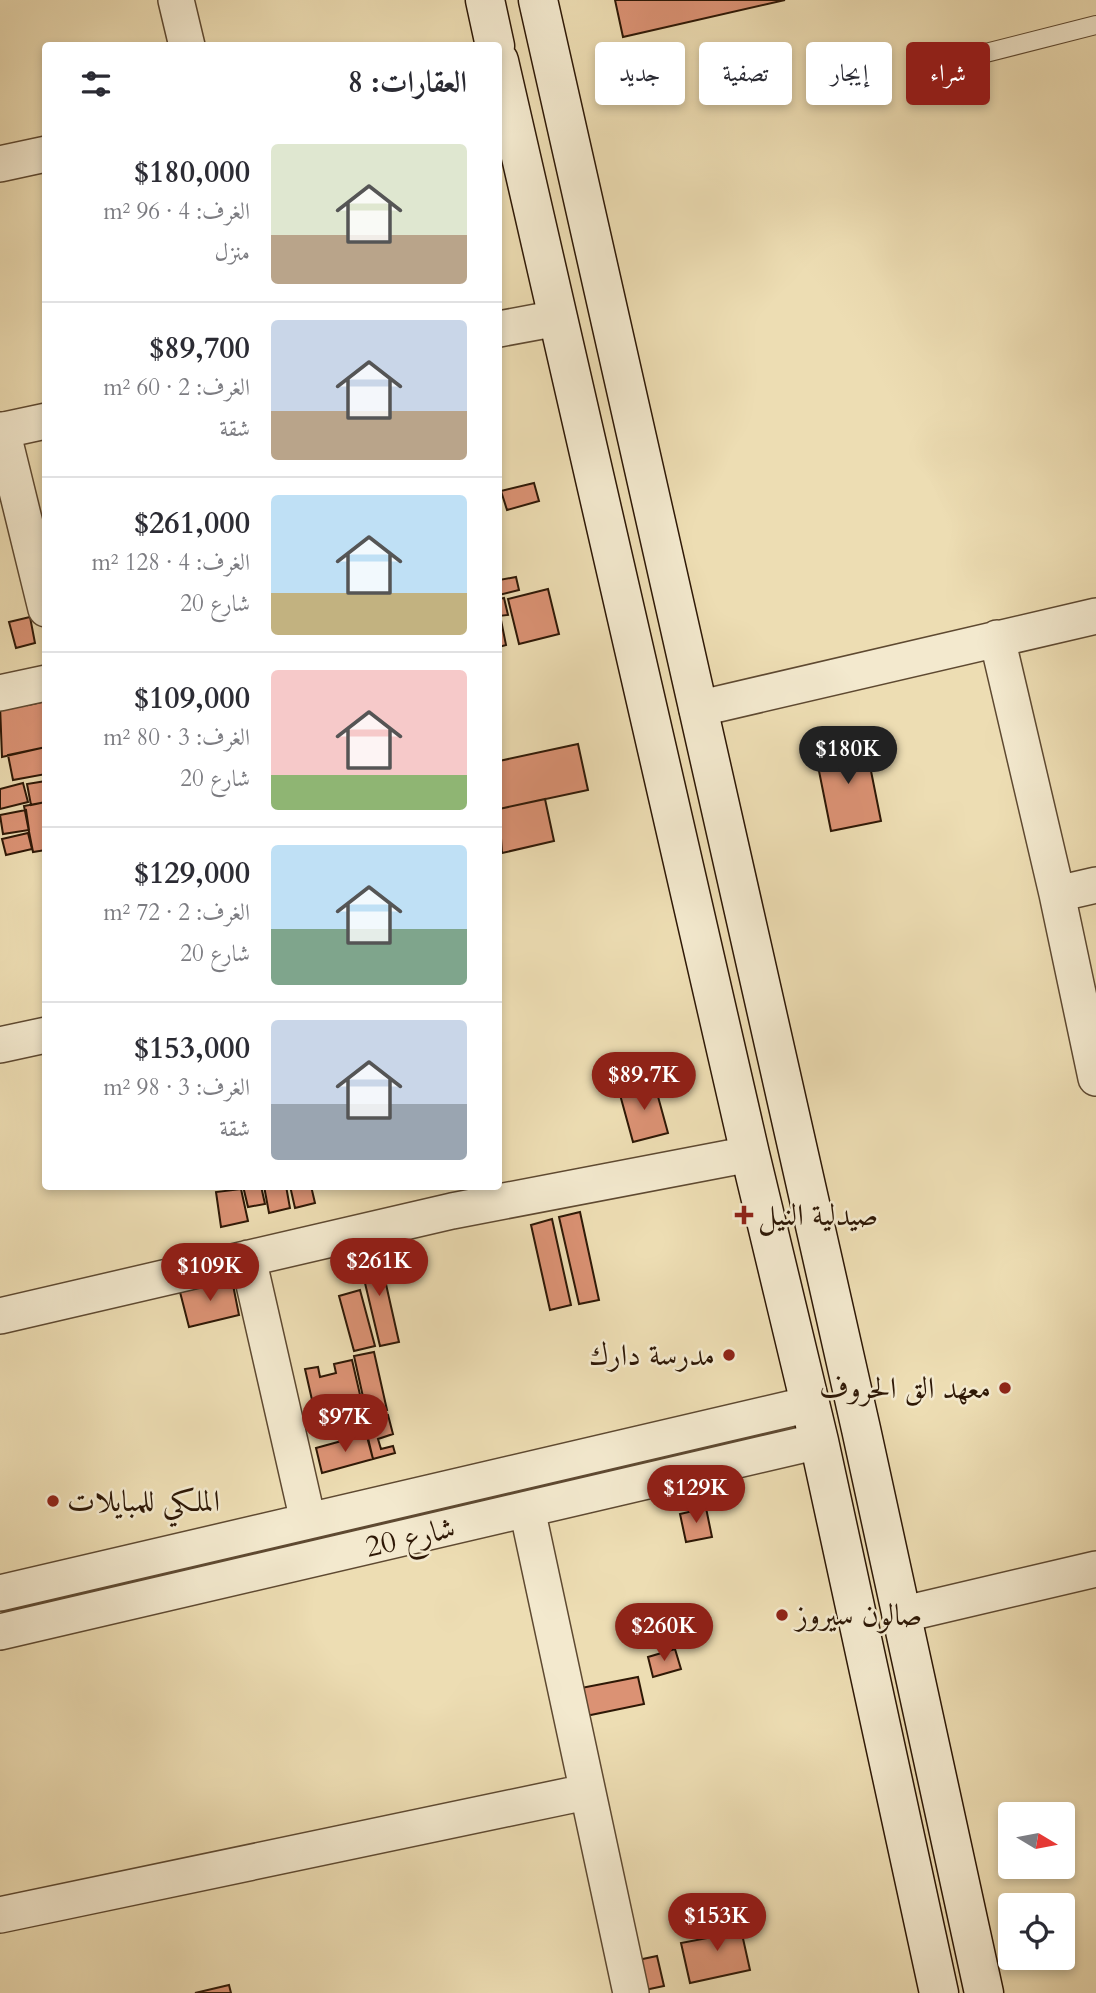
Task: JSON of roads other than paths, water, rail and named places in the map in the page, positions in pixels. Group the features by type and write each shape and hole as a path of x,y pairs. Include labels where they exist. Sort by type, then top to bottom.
{"main road":[{"path":"485,0 494,42"},
{"path":"538,0 696,709 861,1429 984,1993"},
{"path":"503,78 526,107 538,108 548,104 559,93"},
{"path":"503,78 750,1154 819,1441 939,1993"},
{"path":"542,249 546,238 566,225 578,226 590,232"}],"street":[{"path":"176,0 186,42"},
{"path":"0,164 42,155"},
{"path":"502,328 558,317"},
{"path":"42,422 1,431 42,593"},
{"path":"696,709 1096,616"},
{"path":"997,638 1096,1078"},
{"path":"0,693 42,684"},
{"path":"1056,894 1096,885"},
{"path":"0,1045 42,1036"},
{"path":"0,1316 248,1258 449,1199 750,1154"},
{"path":"248,1258 307,1521"},
{"name":"شارع 20","path":"0,1593 810,1404"},
{"name":"شارع 20","path":"0,1632 819,1441"},
{"path":"527,1509 631,1993"},
{"path":"900,1615 1096,1569"},
{"path":"0,1915 586,1793"}],"lane":[{"path":"990,52 1096,24"}],"place":[{"name":"صيدلية النيل","path":"744,1215"},
{"name":"مدرسة دارك","path":"729,1355"},
{"name":"معهد الق الحروف","path":"1005,1388"},
{"name":"الملكي للمبايلات","path":"53,1501"},
{"name":"صالون سيروز","path":"782,1615"}]}
